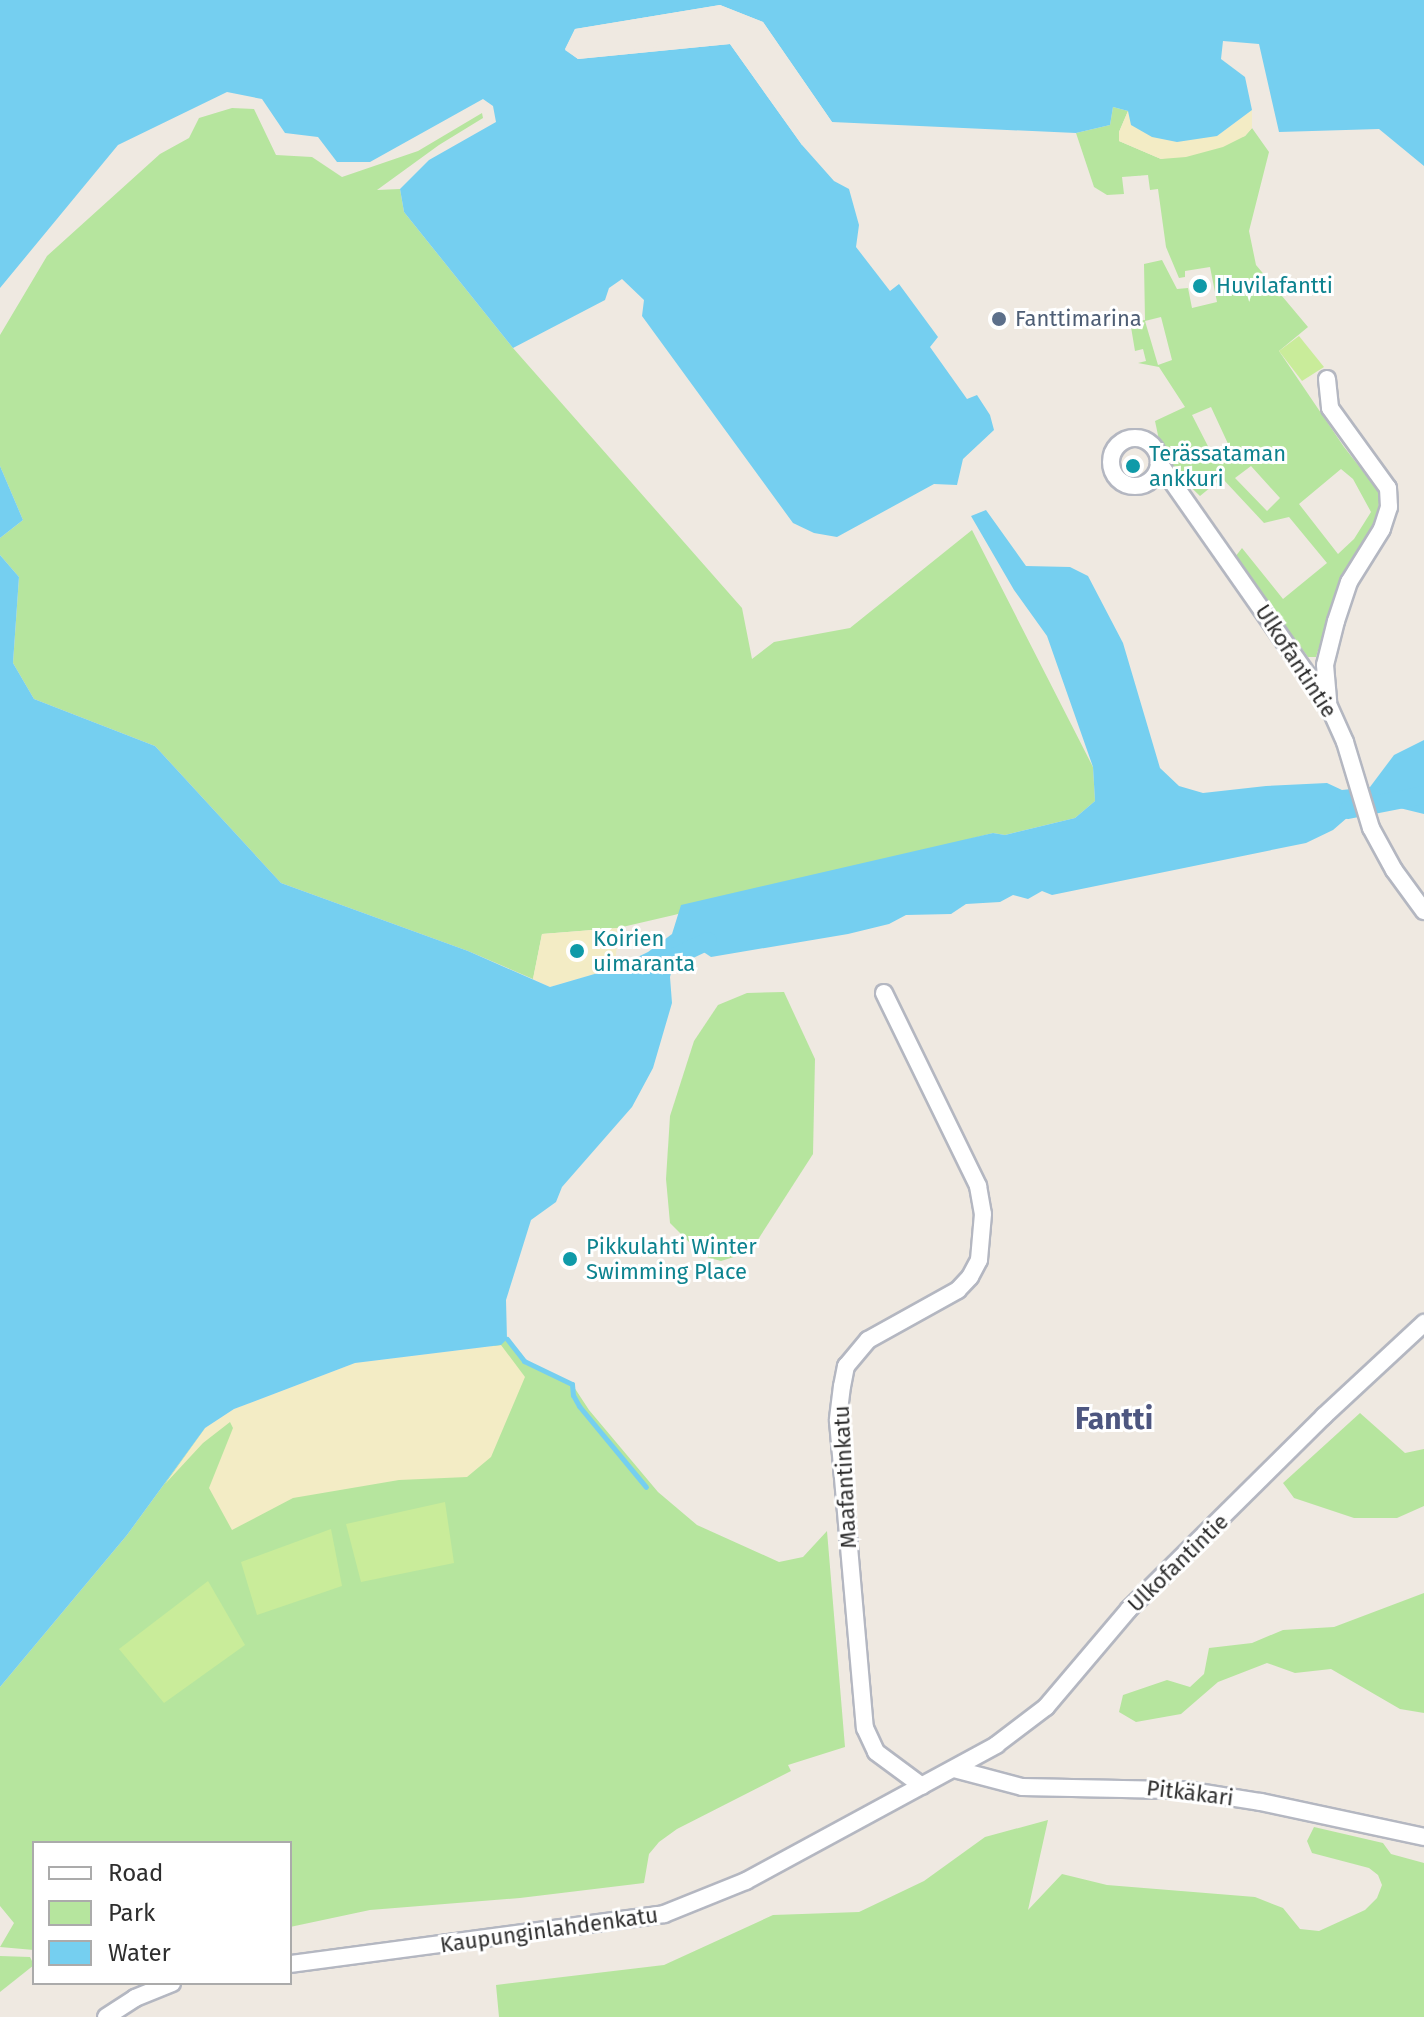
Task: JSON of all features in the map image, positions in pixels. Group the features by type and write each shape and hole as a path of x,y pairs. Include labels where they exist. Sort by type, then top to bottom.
{"street":[{"path":"1327,379 1330,408 1388,488 1389,507 1382,529 1349,582 1336,621 1325,665 1328,704"},
{"name":"Ulkofantintie","path":"1188,509 1172,497 1125,483 1114,473 1112,457 1120,444 1142,439 1155,448 1159,463 1188,509 1223,552 1328,704 1371,828 1394,870 1424,911"},
{"path":"1140,485 1153,477 1159,463"},
{"name":"Maafantinkatu","path":"884,993 978,1186 983,1214 979,1260 970,1277 958,1290 868,1340 846,1366 838,1421 865,1728 876,1752 922,1786"},
{"name":"Ulkofantintie","path":"922,1786 996,1745 1046,1707 1129,1609 1179,1564 1324,1416 1424,1323"},
{"name":"Pitkäkari","path":"954,1769 1022,1787 1185,1790 1273,1804 1424,1837"},
{"name":"Kaupunginlahdenkatu","path":"292,1964 664,1914 746,1881 922,1786"},
{"path":"106,2017 135,1998 167,1985"}],"green space":[{"path":"1113,107 1128,111 1119,132 1119,141 1161,159 1245,136 1252,128 1269,152 1249,231 1256,265 1308,327 1279,351 1344,447 1380,493 1376,530 1342,574 1316,657 1308,657 1235,557 1242,548 1283,599 1327,563 1289,517 1264,523 1222,478 1200,496 1172,469 1159,440 1155,421 1185,407 1159,367 1138,363 1146,361 1143,349 1135,351 1130,321 1145,320 1144,264 1162,260 1177,289 1188,288 1192,308 1217,302 1210,267 1185,271 1185,277 1179,278 1166,247 1158,189 1150,190 1148,175 1122,177 1124,194 1107,195 1094,187 1076,133 1110,125","holes":["1161,317 1172,360 1158,365 1145,321","1211,407 1230,448 1213,456 1192,415","1251,466 1280,498 1267,511 1235,478","1341,469 1353,479 1371,512 1354,539 1338,554 1299,504"]},
{"path":"232,108 254,109 276,155 312,157 342,177 418,151 482,113 483,118 377,190 400,189 404,212 513,348 742,608 752,659 774,642 850,628 972,530 1093,767 1095,801 1075,818 1005,835 993,833 674,915 618,928 542,934 533,979 468,951 281,883 155,746 34,699 13,663 19,577 0,555 0,538 23,520 0,466 0,335 47,256 160,154 189,138 199,118"},
{"path":"1299,336 1324,367 1302,381 1279,351"},
{"path":"784,992 815,1059 813,1154 750,1252 721,1261 703,1256 670,1223 666,1179 670,1116 694,1041 718,1005 747,993"},
{"path":"507,1339 524,1361 572,1384 589,1410 658,1492 697,1525 779,1562 803,1557 827,1531 845,1747 788,1765 791,1771 677,1829 649,1854 644,1883 520,1898 370,1910 292,1927 292,1841 32,1841 32,1950 0,1947 14,1923 0,1906 0,1687 127,1535 205,1428 418,1358 489,1348"},
{"path":"1360,1413 1405,1453 1424,1449 1424,1506 1397,1518 1354,1518 1294,1498 1283,1483"},
{"path":"445,1502 454,1563 361,1582 346,1524"},
{"path":"331,1529 342,1586 257,1615 241,1562"},
{"path":"208,1581 245,1645 164,1703 119,1649"},
{"path":"1424,1593 1424,1713 1400,1709 1331,1669 1295,1673 1267,1663 1218,1682 1181,1714 1136,1722 1119,1712 1123,1695 1167,1680 1190,1687 1204,1674 1209,1648 1252,1643 1283,1630 1334,1627"},
{"path":"1048,1820 1028,1910 1062,1874 1107,1885 1255,1897 1283,1908 1300,1929 1319,1931 1365,1910 1377,1898 1382,1885 1378,1875 1369,1868 1312,1853 1307,1841 1314,1827 1383,1843 1391,1854 1424,1863 1424,2017 499,2017 496,1985 664,1965 773,1915 859,1912 924,1881 985,1837"},
{"path":"0,1956 30,1957 32,1967 0,1992"}],"sand":[{"path":"1252,110 1252,128 1245,136 1223,147 1186,157 1161,159 1119,141 1119,132 1128,111 1217,136"},
{"name":"Koirien uimaranta","path":"618,928 615,968 550,987 533,979 542,934"},
{"path":"501,1345 525,1377 491,1457 467,1477 399,1480 293,1498 232,1530 209,1488 233,1428 230,1422 203,1443 165,1484 205,1428 234,1409 355,1363"}],"water":[{"path":"0,0 1424,0 1424,166 1379,129 1279,132 1259,44 1223,41 1221,59 1245,77 1252,110 1217,136 1177,142 1152,137 1131,125 1128,111 1113,107 1110,125 1076,133 832,122 763,22 720,5 575,29 565,49 578,59 730,44 802,145 834,181 849,189 859,225 856,247 890,291 899,284 938,337 930,347 967,399 977,395 990,415 994,430 963,459 957,485 934,484 837,537 814,533 793,523 642,316 644,300 622,279 609,288 605,300 513,348 404,212 400,189 429,160 496,122 493,106 483,99 370,162 337,162 318,137 285,133 262,99 227,92 118,145 0,288"},
{"path":"0,466 23,520 0,538"},
{"path":"986,510 1026,566 1070,567 1088,576 1123,643 1160,768 1179,786 1203,793 1327,783 1342,790 1370,787 1394,755 1424,740 1424,814 1379,803 1355,811 1333,830 1306,843 1052,895 1042,891 1028,899 1013,895 1000,902 966,904 951,914 906,915 889,924 848,934 711,957 699,949 676,953 670,977 672,1003 653,1068 632,1107 562,1187 556,1202 531,1220 506,1300 507,1339 501,1345 355,1363 234,1409 205,1428 127,1535 0,1687 0,555 19,577 13,663 34,699 155,746 281,883 468,951 550,987 615,968 648,952 672,934 681,905 993,833 1005,835 1075,818 1095,801 1093,767 1047,636 1014,590 971,516"}],"pier":[{"path":"720,5 763,22 832,122 829,125 761,25 720,9 578,33 570,48 579,55 731,40 805,143 802,145 730,44 578,59 565,50 575,29"}],"waterway":[{"path":"1348,810 1424,795"},
{"path":"659,964 708,941"},
{"path":"507,1339 524,1361 572,1384 579,1406 646,1487"}],"place":[{"name":"Huvilafantti","path":"1200,286"},
{"name":"Fanttimarina","path":"999,319"},
{"name":"Terässataman ankkuri","path":"1133,466"},
{"name":"Koirien uimaranta","path":"577,951"},
{"name":"Pikkulahti Winter Swimming Place","path":"570,1259"}],"district":[{"name":"Fantti","path":"1114,1419"}]}
